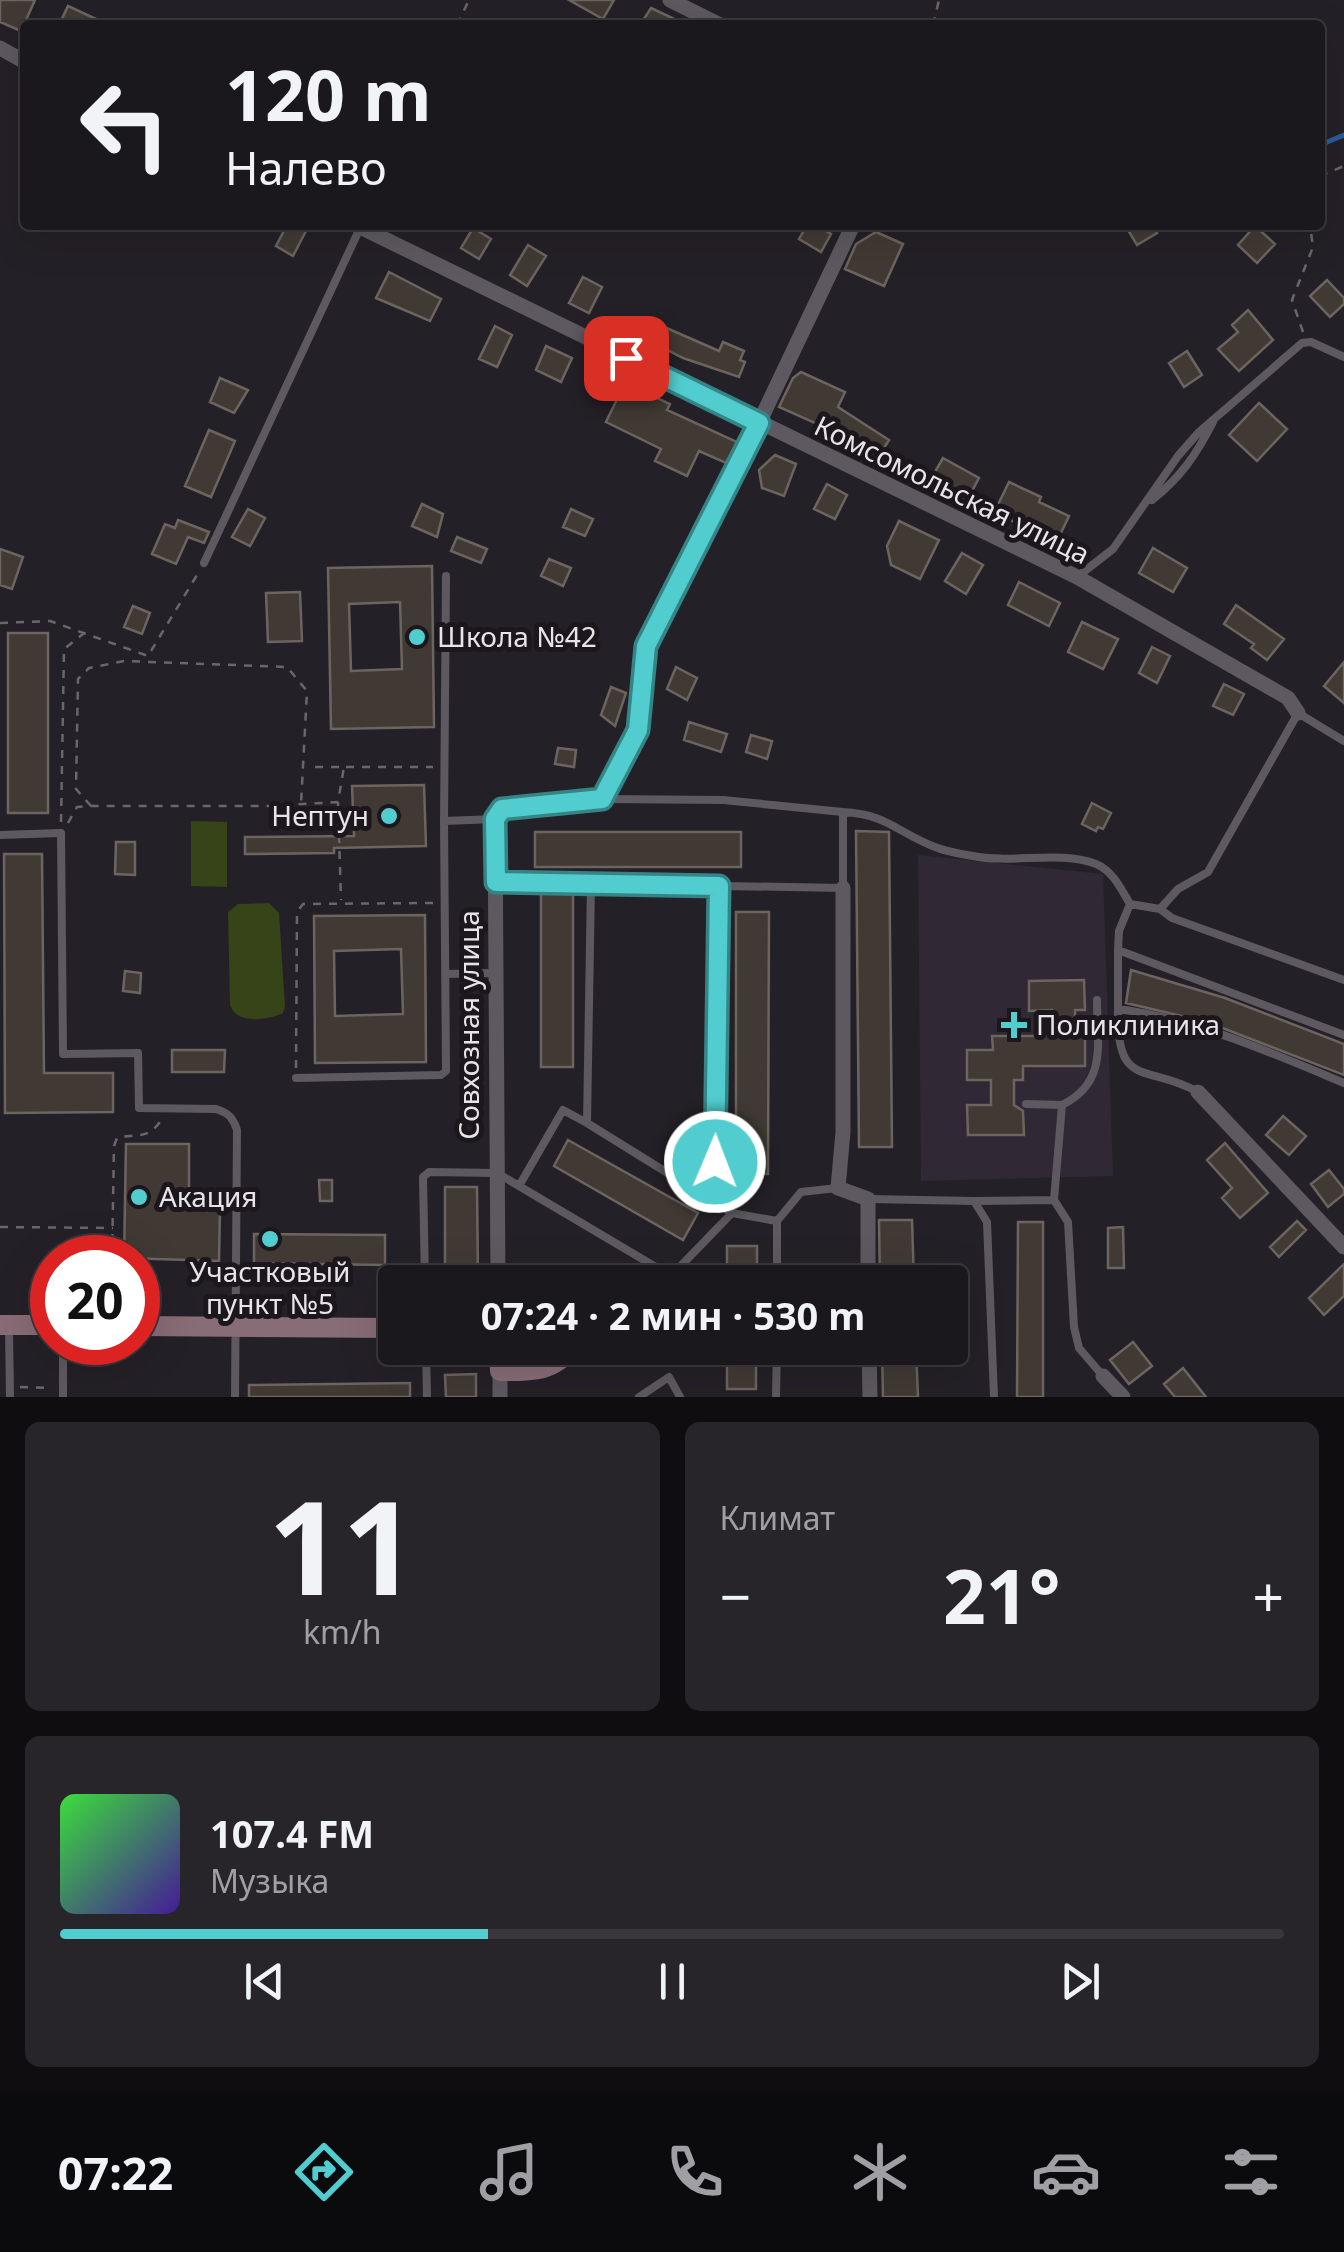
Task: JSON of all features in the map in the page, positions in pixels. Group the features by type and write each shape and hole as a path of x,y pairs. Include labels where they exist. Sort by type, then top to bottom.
{"street":[{"path":"670,0 710,20"},
{"name":"Комсомольская улица","path":"366,230 1077,577 1288,698 1298,713"},
{"path":"495,819 502,809 602,799 638,730 646,646 851,230"},
{"name":"Совхозная улица","path":"495,819 498,1265"},
{"path":"843,888 843,1132 838,1188 868,1199 868,1265"},
{"path":"1198,1092 1344,1247"},
{"path":"4,1325 30,1325"},
{"path":"160,1326 378,1328"},
{"path":"500,1365 500,1397"},
{"path":"500,1371 554,1365"},
{"path":"869,1365 870,1397"},
{"path":"1103,1376 1123,1397"}],"lane":[{"path":"204,563 356,230"},
{"path":"1077,577 1113,550 1178,456 1215,418 1302,343 1311,342 1344,357"},
{"path":"1143,506 1175,482 1192,462 1215,418"},
{"path":"296,1078 441,1075 446,1071 446,576"},
{"path":"1160,909 1178,889 1208,872 1298,713 1344,741"},
{"path":"602,799 724,800 843,812 879,817 936,848 974,856 1008,861 1087,861 1102,866 1130,904 1160,909 1172,918 1344,980"},
{"path":"496,882 843,888 843,812"},
{"path":"444,821 495,819"},
{"path":"0,835 61,834 63,1054 138,1053 139,1108 216,1109 227,1112 234,1120 234,1397"},
{"path":"587,1123 591,884"},
{"path":"714,1202 719,886"},
{"path":"1130,904 1122,918 1118,950 1120,1048 1127,1063 1138,1073 1178,1081 1198,1092"},
{"path":"1118,950 1344,1035"},
{"path":"445,974 496,973"},
{"path":"1026,1104 1062,1105 1084,1090 1096,1068 1097,1000"},
{"path":"1118,1009 1150,1013 1205,1030 1344,1083"},
{"path":"1062,1105 1054,1200 1068,1222 1074,1326 1079,1348 1103,1376"},
{"path":"519,1186 563,1110 732,1213 777,1220"},
{"path":"425,1265 423,1177 429,1172 497,1173 671,1276 732,1213"},
{"path":"777,1265 777,1220 801,1192 838,1188"},
{"path":"868,1199 1054,1200"},
{"path":"974,1202 987,1222 994,1397"},
{"path":"4,1325 10,1392"},
{"path":"63,1365 63,1392"},
{"path":"426,1365 427,1397"},
{"path":"776,1397 777,1365"},
{"path":"639,1397 669,1378 680,1397"}],"path":[{"path":"1302,343 1303,332 1292,300 1313,247 1311,230"},
{"path":"0,623 50,621 148,656 204,563"},
{"path":"61,834 64,649 84,632"},
{"path":"92,806 76,790 78,679 90,668 124,661 287,666 307,691 301,804"},
{"path":"305,767 447,768"},
{"path":"341,902 338,802 344,767"},
{"path":"61,834 78,807 338,802"},
{"path":"296,1078 297,912 303,904 445,904"},
{"path":"113,1235 117,1138 152,1132 169,1108"},
{"path":"0,1228 113,1228"},
{"path":"669,1365 669,1378"},
{"path":"10,1392 63,1392"}],"shaded area":[{"name":"Поликлиника","path":"918,855 1103,874 1113,1176 921,1181"}],"green space":[{"path":"191,821 227,822 227,887 191,886"},
{"path":"269,903 279,913 285,1006 283,1013 276,1016 245,1018 230,1005 228,912 238,904"}],"building":[{"path":"0,0 35,0 26,20 20,20 20,31 0,22"},
{"path":"569,0 614,0 603,19"},
{"path":"68,6 98,20 61,20"},
{"path":"651,8 676,20 643,20"},
{"path":"284,230 306,230 293,256 276,246"},
{"path":"472,230 491,239 479,259 461,248"},
{"path":"804,230 831,234 821,252 799,239"},
{"path":"1128,230 1155,230 1157,233 1137,245"},
{"path":"1251,230 1259,230 1275,244 1257,263 1238,245"},
{"path":"876,232 903,244 884,286 845,269 856,244"},
{"path":"528,245 546,256 527,286 510,275"},
{"path":"389,272 441,299 430,321 376,298"},
{"path":"583,277 602,287 589,313 569,303"},
{"path":"1327,280 1344,298 1344,304 1330,317 1310,296"},
{"path":"1248,310 1273,340 1239,371 1218,349 1238,332 1232,325"},
{"path":"495,326 512,335 497,367 479,359"},
{"path":"662,326 719,351 723,342 744,351 740,360 745,362 739,377 683,358 654,343"},
{"path":"546,346 572,358 561,382 536,370"},
{"path":"1187,351 1202,375 1184,387 1169,363"},
{"path":"801,372 845,392 838,407 889,440 873,465 837,442 842,435 779,407 793,378"},
{"path":"220,378 248,390 234,413 210,402"},
{"path":"625,383 670,404 667,410 737,442 726,463 699,451 687,476 655,461 661,449 606,422"},
{"path":"1259,403 1287,429 1257,461 1229,435"},
{"path":"209,430 235,441 211,497 185,486"},
{"path":"775,455 796,464 784,496 762,488 759,470"},
{"path":"943,458 979,478 966,502 929,482"},
{"path":"1009,482 1069,516 1057,541 994,513"},
{"path":"827,484 847,495 835,519 814,509"},
{"path":"422,504 443,514 437,537 412,526"},
{"path":"248,509 265,518 250,546 232,537"},
{"path":"571,509 593,519 585,536 563,527"},
{"path":"178,520 209,532 204,543 188,537 176,564 152,554 165,524 175,528"},
{"path":"899,521 939,540 920,579 891,565 887,546"},
{"path":"457,537 487,549 481,563 451,551"},
{"path":"1153,548 1187,568 1173,592 1139,573"},
{"path":"0,549 23,557 12,589 0,585"},
{"path":"962,553 983,565 966,594 945,581"},
{"path":"549,559 571,568 563,586 541,576"},
{"name":"Школа №42","path":"432,566 434,727 331,729 328,568","holes":["400,602 402,669 351,671 349,604"]},
{"path":"1019,582 1060,603 1049,626 1008,605"},
{"path":"300,592 302,641 268,642 266,593"},
{"path":"1236,605 1284,639 1267,660 1251,648 1254,644 1224,624"},
{"path":"133,606 150,613 142,634 124,627"},
{"path":"1082,622 1118,639 1103,669 1068,652"},
{"path":"8,633 48,633 48,813 8,813"},
{"path":"1152,647 1170,656 1157,683 1139,673"},
{"path":"1344,662 1344,703 1324,686"},
{"path":"676,667 697,678 687,700 667,689"},
{"path":"1224,684 1244,694 1233,715 1213,706"},
{"path":"611,687 626,693 615,726 601,715"},
{"path":"689,722 727,734 721,752 684,740"},
{"path":"751,735 772,741 767,759 746,752"},
{"path":"558,748 576,750 574,767 555,764"},
{"name":"Нептун","path":"424,785 426,846 245,854 245,837 354,836 352,786"},
{"path":"1092,803 1111,813 1103,829 1098,827 1096,831 1082,824"},
{"path":"856,831 889,832 892,1147 859,1147"},
{"path":"535,832 741,832 741,867 535,867"},
{"path":"116,842 135,842 135,875 115,874"},
{"path":"4,854 42,854 44,1073 113,1073 113,1112 5,1113"},
{"path":"541,892 573,892 573,1067 541,1067"},
{"path":"736,912 769,912 768,1174 736,1173"},
{"path":"425,915 426,1062 315,1063 314,916","holes":["401,949 403,1014 335,1016 334,951"]},
{"path":"1131,970 1225,998 1344,1044 1344,1075 1207,1022 1126,1003"},
{"path":"125,971 141,973 140,993 123,991"},
{"path":"1084,980 1085,1010 1075,1010 1075,1036 1085,1036 1085,1066 1023,1066 1023,1080 1014,1080 1014,1105 1023,1111 1024,1135 968,1135 967,1105 991,1105 991,1080 967,1080 967,1050 993,1050 992,1036 1053,1036 1052,1010 1029,1011 1029,981"},
{"path":"172,1050 225,1050 224,1072 172,1072"},
{"path":"1283,1116 1306,1136 1289,1155 1266,1135"},
{"path":"568,1140 698,1213 683,1240 554,1166"},
{"path":"1225,1143 1268,1193 1240,1218 1222,1198 1232,1188 1207,1160"},
{"name":"Акация","path":"126,1144 189,1144 189,1208 220,1208 219,1261 160,1259 160,1235 124,1235"},
{"path":"1329,1170 1344,1194 1328,1207 1311,1184"},
{"path":"319,1180 332,1180 332,1201 320,1201"},
{"path":"445,1187 477,1187 478,1265 445,1265"},
{"path":"879,1220 912,1220 913,1265 880,1265"},
{"path":"1297,1221 1306,1230 1279,1257 1270,1247"},
{"path":"1018,1222 1043,1222 1043,1397 1017,1397"},
{"path":"1123,1227 1124,1268 1108,1268 1108,1228"},
{"path":"254,1234 385,1235 385,1265 254,1263"},
{"path":"727,1246 757,1246 757,1265 727,1265"},
{"path":"1344,1264 1344,1296 1324,1315 1309,1298"},
{"path":"1133,1342 1152,1366 1129,1384 1110,1360"},
{"path":"727,1365 756,1365 756,1389 727,1389"},
{"path":"882,1365 917,1365 918,1397 883,1397"},
{"path":"1183,1368 1206,1397 1175,1397 1164,1384"},
{"path":"476,1374 476,1397 446,1397 445,1375"},
{"path":"410,1383 410,1397 249,1397 249,1385"}],"waterway":[{"path":"1325,143 1344,135"}],"place":[{"name":"Школа №42","path":"417,637"},
{"name":"Нептун","path":"389,816"},
{"name":"Поликлиника","path":"1014,1025"},
{"name":"Акация","path":"139,1197"},
{"name":"Участковый пункт №5","path":"270,1239"}],"route":[{"path":"626,358 759,423 646,646 638,730 602,799 502,809 495,819 496,882 719,886 715,1162"}]}
